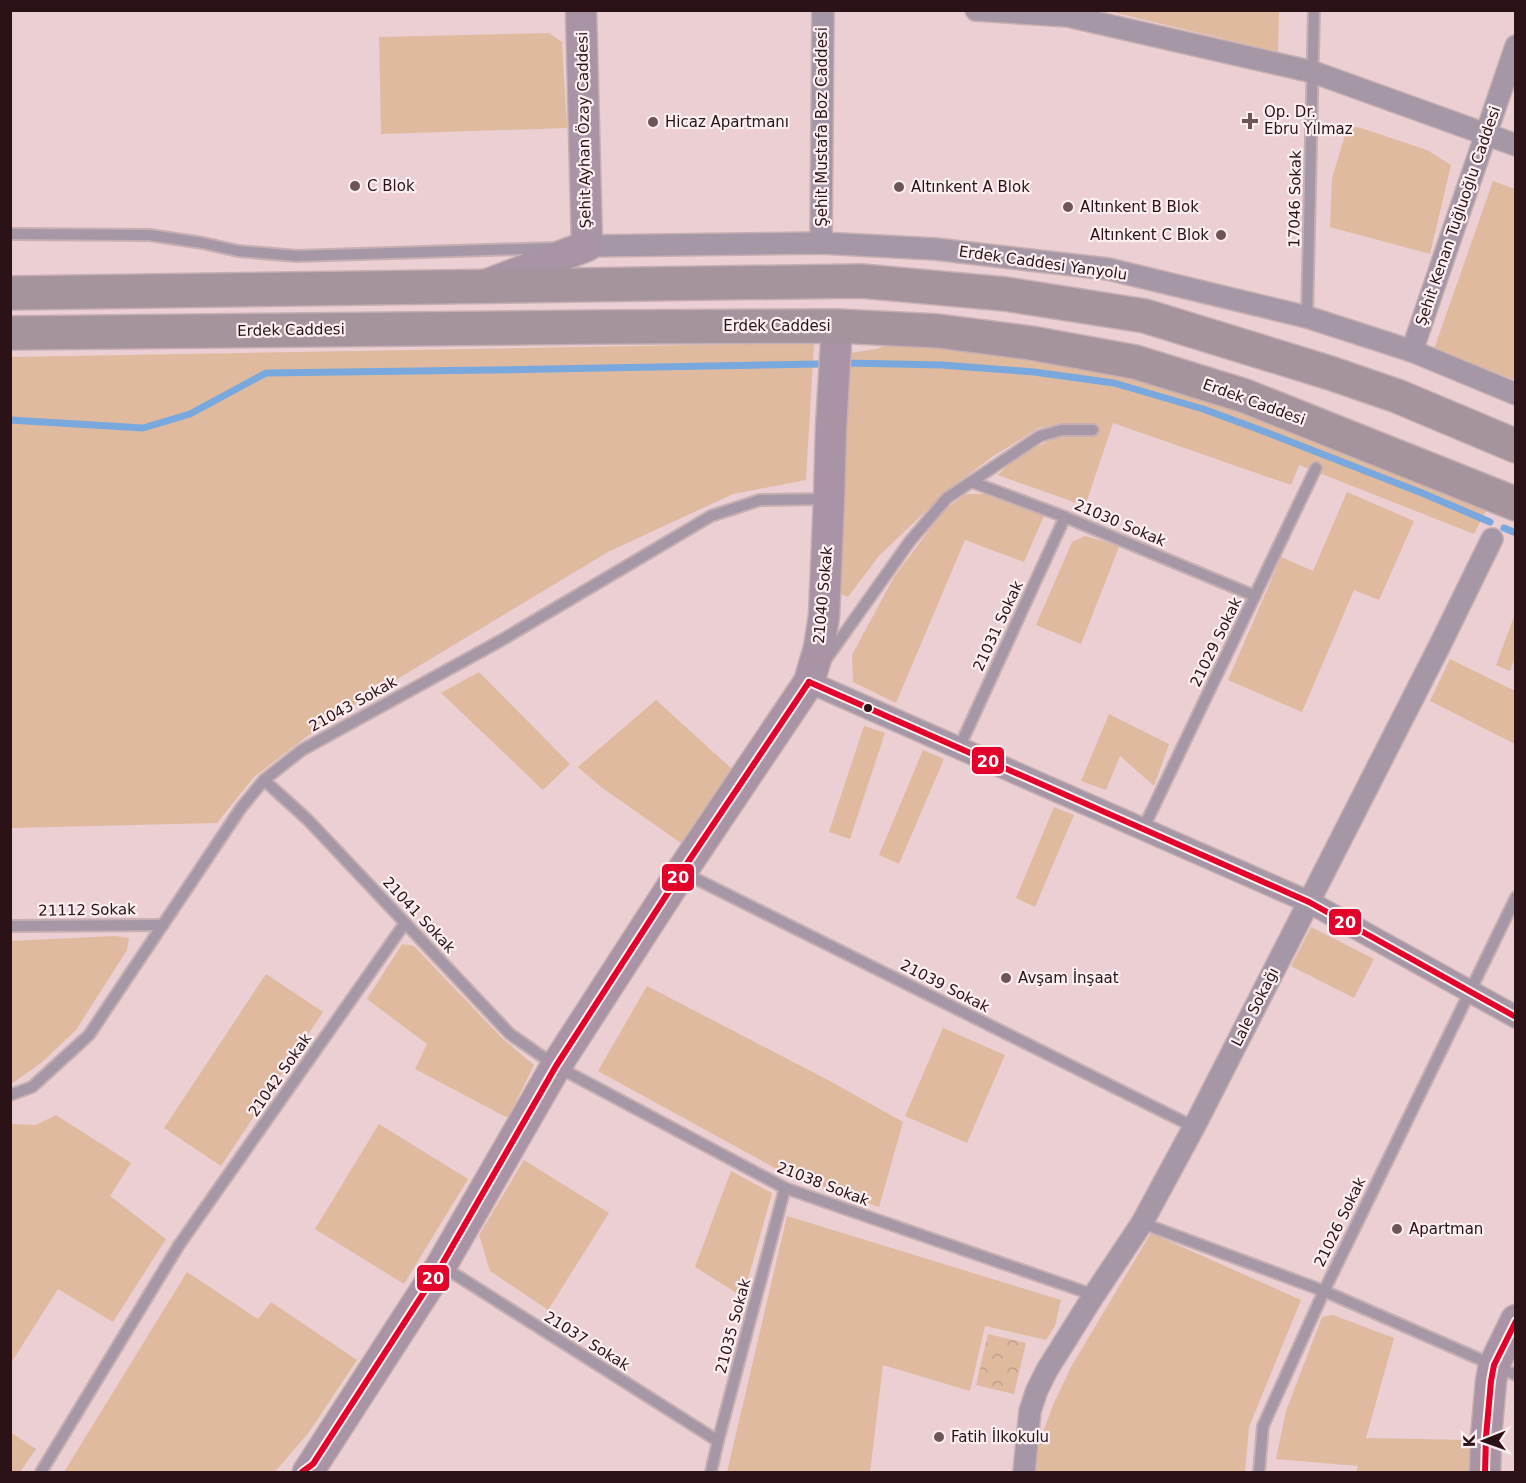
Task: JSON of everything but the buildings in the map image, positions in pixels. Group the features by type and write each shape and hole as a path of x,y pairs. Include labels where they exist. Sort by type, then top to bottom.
{"highway":[{"path":"10,292 861,281 1005,294 1145,316 1397,396 1515,446"},
{"name":"Erdek Caddesi","path":"10,333 837,326 938,331 1031,343 1135,362 1245,396 1515,504"}],"street":[{"name":"Şehit Ayhan Özay Caddesi","path":"483,286 587,246 581,10"},
{"name":"Şehit Mustafa Boz Caddesi","path":"821,243 823,10"},
{"path":"976,10 1068,13 1313,72 1515,145"},
{"name":"Şehit Kenan Tuğluoğlu Caddesi","path":"1412,351 1515,46"},
{"name":"Erdek Caddesi Yanyolu","path":"587,246 821,243 935,249 1108,269 1307,317 1412,351 1515,394"},
{"name":"21040 Sokak","path":"313,1470 441,1266 556,1066 682,871 809,682 819,648 824,616 837,326"},
{"name":"Lale Sokağı","path":"1024,1473 1030,1411 1036,1390 1094,1295 1142,1223 1194,1127 1492,539"},
{"path":"809,682 1308,902 1515,1017"},
{"path":"1485,1473 1488,1414 1505,1370 1515,1320"}],"lane":[{"name":"17046 Sokak","path":"1307,317 1314,10"},
{"path":"10,234 149,235 238,251 297,256 587,246"},
{"path":"809,682 910,541 947,498 1040,436 1062,430 1093,429"},
{"name":"21029 Sokak","path":"1143,829 1316,468"},
{"name":"21030 Sokak","path":"972,482 1065,517 1255,596"},
{"name":"21043 Sokak","path":"10,1095 32,1087 89,1035 241,808 264,780 302,750 500,641 711,516 760,500 829,499"},
{"name":"21031 Sokak","path":"959,748 1065,517"},
{"name":"21041 Sokak","path":"264,780 308,820 510,1034 556,1066"},
{"name":"21039 Sokak","path":"682,871 1194,1127"},
{"name":"21026 Sokak","path":"1259,1473 1263,1426 1324,1291 1515,897"},
{"name":"21042 Sokak","path":"41,1473 179,1245 405,923"},
{"name":"21112 Sokak","path":"10,926 163,925"},
{"name":"21038 Sokak","path":"556,1066 785,1188 1094,1295"},
{"name":"21035 Sokak","path":"711,1473 785,1188"},
{"path":"1142,1223 1324,1291 1505,1370"},
{"name":"21037 Sokak","path":"441,1266 718,1441"}],"green space":[{"path":"1108,11 1279,11 1278,52"},
{"path":"549,33 562,42 567,128 381,134 379,37"},
{"path":"1348,126 1361,128 1427,150 1451,165 1430,254 1330,227 1332,178"},
{"path":"1493,181 1515,189 1515,380 1433,352"},
{"path":"897,341 1141,374 1489,505 1474,534 1299,465 1291,485 1113,423 1085,506 998,475 1015,458 1050,440 1050,426 1039,428 992,457 948,490 879,556 848,597 838,593 836,582 850,353 876,349"},
{"path":"814,343 806,480 733,494 608,552 326,722 254,777 217,823 11,828 11,357"},
{"path":"1347,492 1414,521 1379,600 1354,590 1302,712 1228,680 1281,557 1313,571"},
{"path":"966,494 985,494 1044,516 1024,562 965,540 896,703 853,682 852,655 894,577 944,510"},
{"path":"1085,536 1119,547 1081,644 1036,625 1072,542"},
{"path":"1515,614 1515,657 1510,671 1496,665"},
{"path":"1450,659 1515,691 1515,744 1430,701"},
{"path":"479,672 570,764 543,790 441,693"},
{"path":"656,700 732,769 681,843 601,787 578,767"},
{"path":"1109,714 1169,744 1154,786 1120,756 1106,790 1081,781"},
{"path":"864,726 885,733 850,839 829,832"},
{"path":"923,750 944,759 899,864 879,855"},
{"path":"1054,807 1074,815 1035,907 1016,898"},
{"path":"1311,927 1374,959 1354,998 1291,966"},
{"path":"115,936 129,938 127,950 76,1030 41,1063 11,1084 11,941"},
{"path":"402,944 414,946 502,1038 534,1065 508,1118 415,1069 427,1044 367,999"},
{"path":"266,974 323,1012 221,1166 164,1128"},
{"path":"647,986 830,1081 903,1122 879,1207 782,1172 598,1071"},
{"path":"943,1028 1005,1055 967,1143 905,1116"},
{"path":"56,1115 131,1163 110,1196 166,1239 113,1322 58,1289 11,1363 11,1124 36,1125"},
{"path":"379,1124 468,1179 404,1284 315,1229"},
{"path":"524,1160 609,1213 548,1310 490,1271 479,1235"},
{"path":"731,1171 772,1193 743,1297 695,1267"},
{"path":"787,1216 1061,1300 1055,1326 1046,1340 985,1326 970,1391 883,1365 870,1472 727,1472"},
{"path":"1151,1233 1301,1300 1249,1427 1245,1472 1034,1472 1035,1454 1053,1405 1071,1367"},
{"path":"187,1272 258,1319 271,1302 357,1360 309,1432 275,1472 64,1472"},
{"path":"1333,1315 1394,1338 1366,1438 1471,1440 1471,1472 1356,1472 1358,1466 1276,1459 1286,1411 1322,1317"},
{"path":"988,1334 1026,1343 1014,1394 976,1385"},
{"path":"10,1432 36,1449 20,1472 11,1472"}],"waterway":[{"path":"847,363 942,365 1034,372 1114,383 1203,409 1263,431 1490,522"},
{"path":"10,420 143,428 190,414 266,373 820,364"},
{"path":"1504,528 1516,533"}],"transit line":[{"name":"20","path":"809,682 1309,902 1516,1017"},
{"name":"20","path":"302,1472 313,1464 441,1266 556,1066 682,871 809,682"},
{"name":"20","path":"1485,1472 1486,1437 1494,1365 1516,1321"}],"place":[{"name":"Op. Dr. Ebru Yılmaz","path":"1250,121"},
{"name":"Hicaz Apartmanı","path":"653,122"},
{"name":"C Blok","path":"355,186"},
{"name":"Altınkent A Blok","path":"899,187"},
{"name":"Altınkent B Blok","path":"1068,207"},
{"name":"Altınkent C Blok","path":"1221,235"},
{"name":"Avşam İnşaat","path":"1006,978"},
{"name":"Apartman","path":"1397,1229"},
{"name":"Fatih İlkokulu","path":"939,1437"}]}
